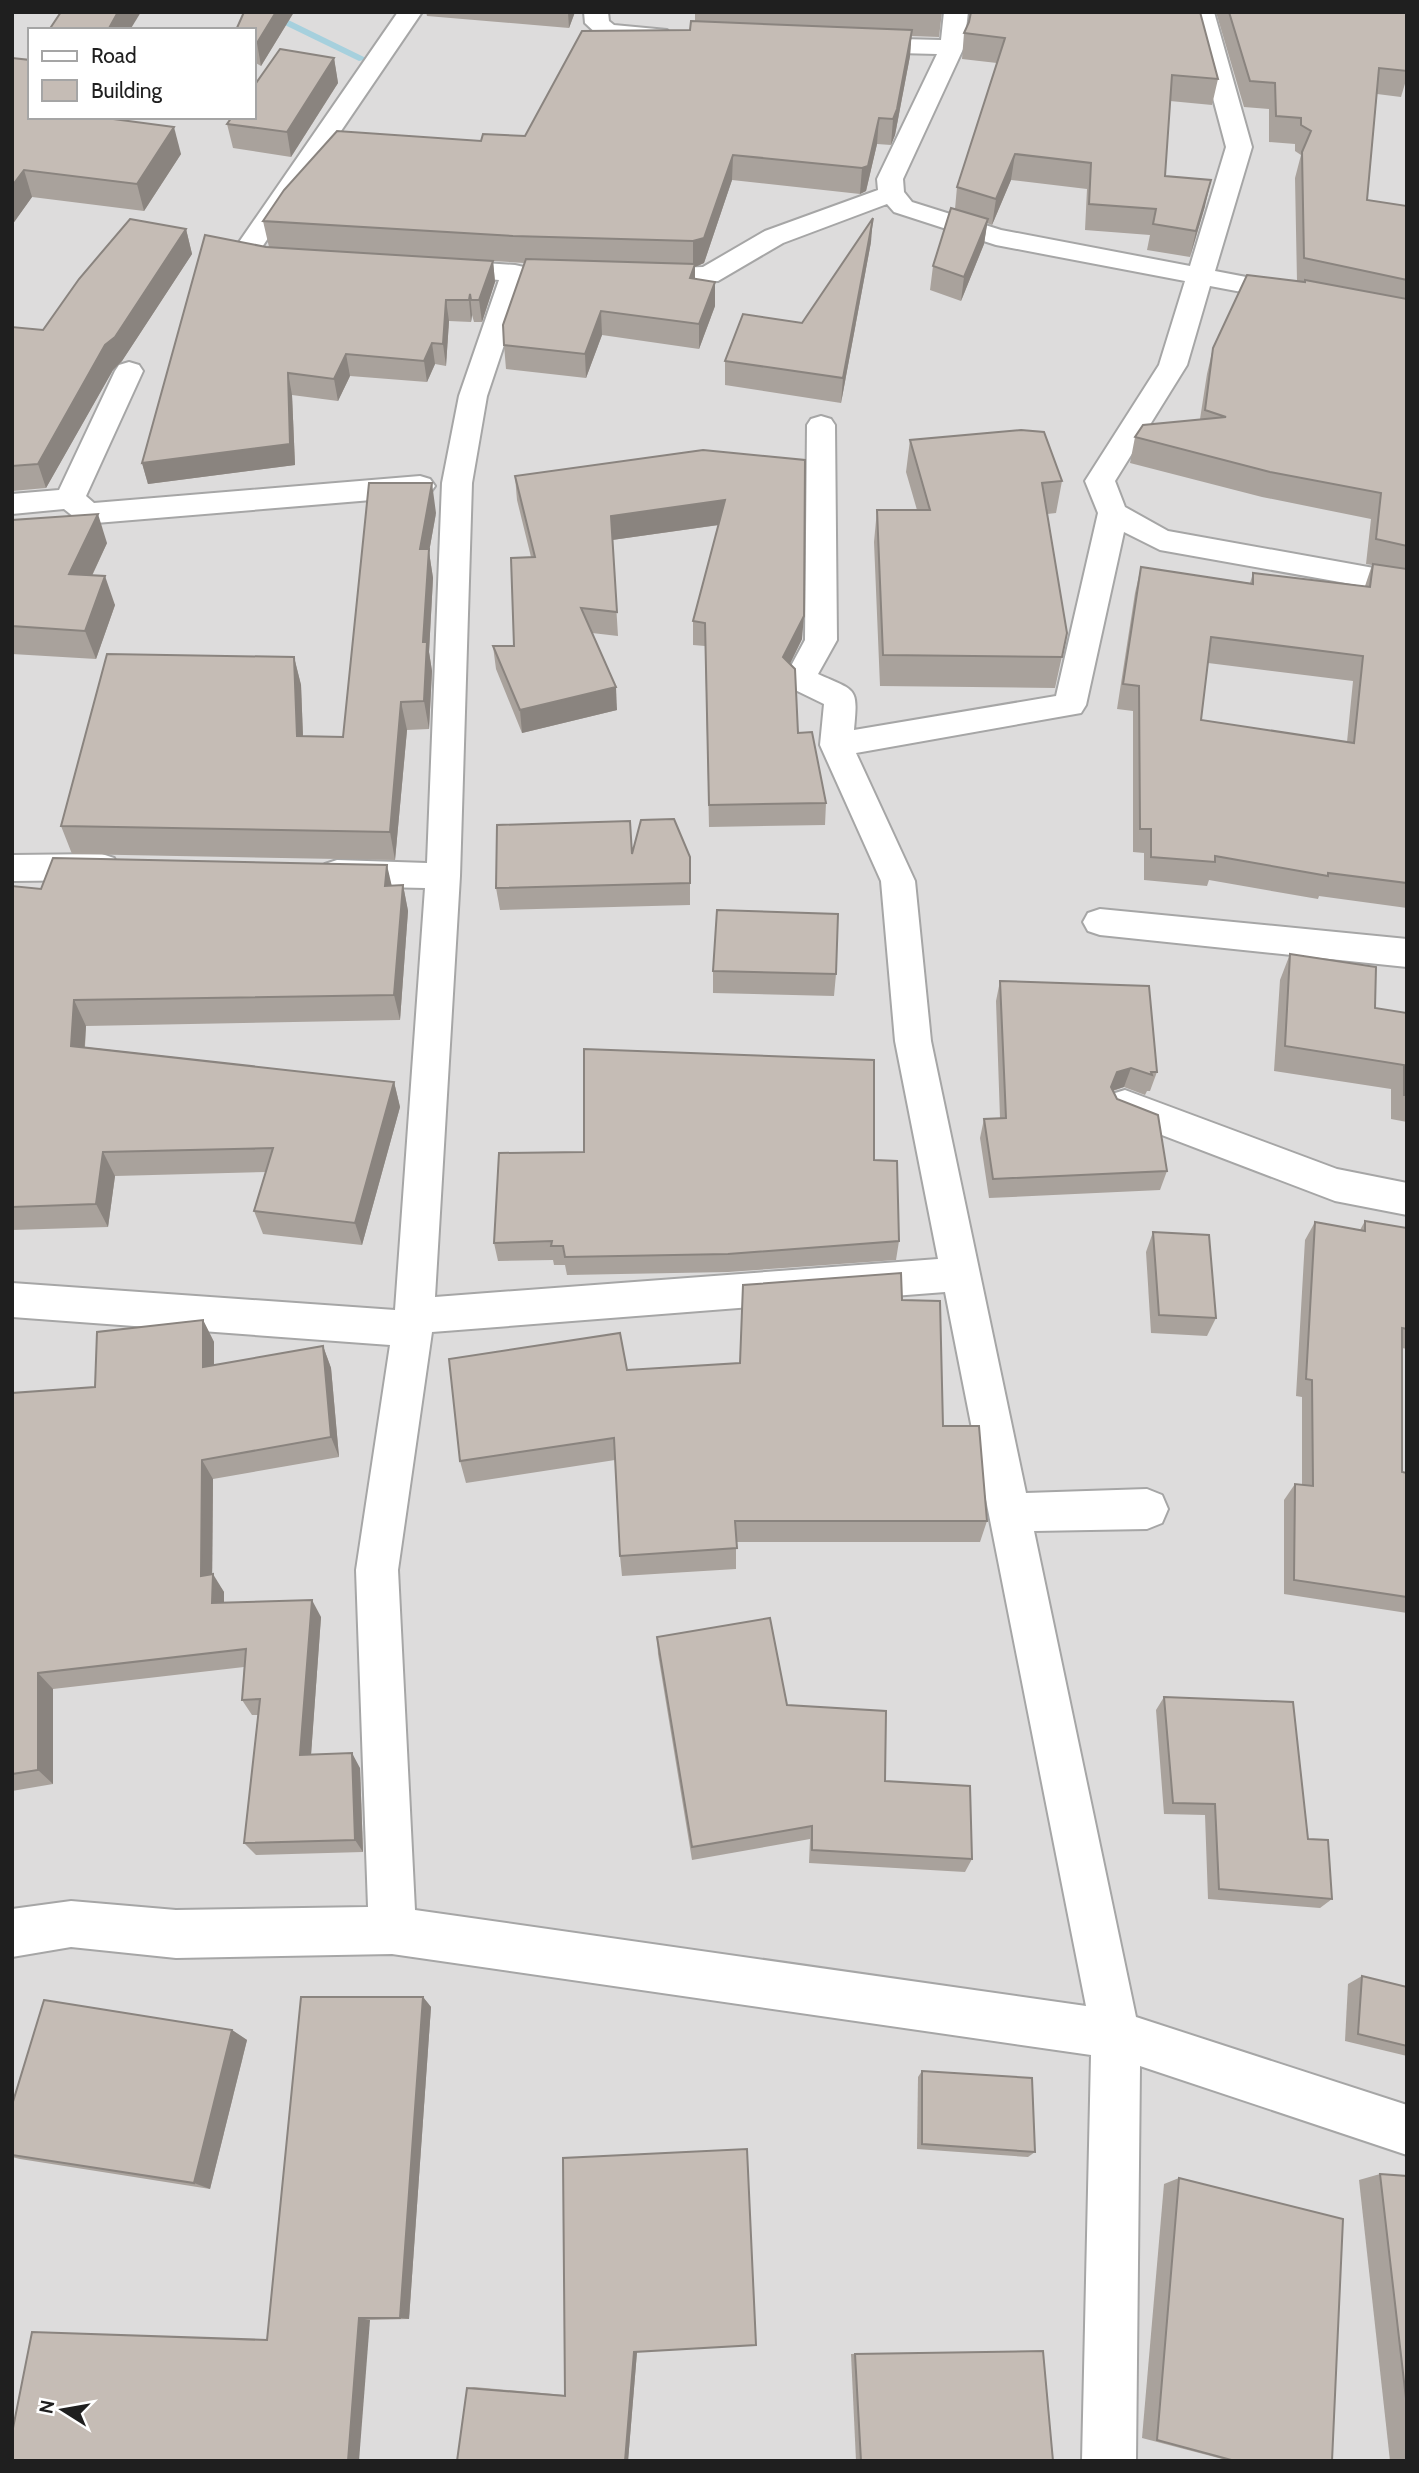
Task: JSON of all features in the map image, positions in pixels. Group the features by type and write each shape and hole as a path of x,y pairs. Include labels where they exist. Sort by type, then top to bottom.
{"street":[{"path":"312,261 255,255 248,248 410,12"},
{"path":"596,12 597,23 608,32 687,37"},
{"path":"956,12 952,47 890,178 891,194 903,207 996,236 1325,300"},
{"path":"836,745 1070,705 1113,513 1100,481 1173,365 1203,276 1239,147 1202,12"},
{"path":"832,44 952,47"},
{"path":"611,276 693,278 709,275 774,237 891,194"},
{"path":"420,267 543,274"},
{"path":"392,1930 377,1570 413,1323 443,876 457,483 473,396 515,273"},
{"path":"69,499 129,371"},
{"path":"821,425 821,640 800,679 841,698 836,745 898,881 913,1041 1116,2034 1109,2461"},
{"path":"12,504 69,499 84,510 96,513 457,483"},
{"path":"1113,513 1160,540 1407,584"},
{"path":"12,868 135,868"},
{"path":"309,872 443,876"},
{"path":"1100,922 1407,953"},
{"path":"1125,1105 1335,1185 1407,1199"},
{"path":"12,1300 413,1323 962,1274"},
{"path":"1012,1517 1029,1512 1147,1509"},
{"path":"12,1933 71,1924 176,1934 392,1930 1116,2034 1407,2130"}],"shaded area":[{"path":"12,12 1407,12 1407,2461 12,2461"}],"building":[{"path":"61,12 118,12 109,28 50,28"},
{"path":"244,12 276,12 257,43 256,28 237,28"},
{"path":"971,12 1200,12 1218,79 1172,75 1165,176 1211,180 1196,231 1153,224 1156,209 1089,204 1091,163 1015,154 996,199 957,187 1005,38 964,33"},
{"path":"1229,12 1407,12 1407,71 1379,68 1367,200 1407,206 1407,280 1304,258 1302,152 1311,131 1301,125 1301,118 1276,116 1275,83 1250,81"},
{"path":"691,21 912,30 897,109 893,119 879,118 868,166 862,168 733,155 704,238 693,241 513,236 263,221 284,190 337,131 481,141 483,134 525,136 582,31 690,30"},
{"path":"280,49 334,58 287,132 227,124 231,119 256,119 256,83"},
{"path":"12,58 28,60 28,119 113,119 174,127 137,184 24,170 12,186"},
{"path":"951,208 988,219 964,277 933,266"},
{"path":"873,218 843,378 725,361 743,314 802,323"},
{"path":"130,219 186,229 115,337 105,345 38,464 12,466 12,327 43,330 79,279"},
{"path":"205,235 266,247 493,261 479,300 471,300 470,294 469,300 446,300 443,344 432,343 424,361 346,354 334,379 288,373 290,444 142,463"},
{"path":"526,259 695,264 690,278 715,282 699,324 601,311 585,354 504,345 503,325"},
{"path":"1247,275 1305,280 1407,299 1407,546 1376,539 1381,493 1270,472 1135,437 1143,425 1226,417 1205,410 1213,348"},
{"path":"1021,430 1044,432 1062,481 1042,483 1067,633 1062,657 883,655 877,510 930,510 910,440"},
{"path":"703,450 805,460 804,616 783,657 795,669 798,733 812,732 826,803 709,805 705,623 693,621 725,500 611,516 617,612 581,608 616,687 520,710 493,646 514,646 511,558 535,557 515,476"},
{"path":"369,483 432,483 420,549 429,549 423,642 427,642 424,701 401,702 390,832 61,826 107,654 294,657 297,736 343,737"},
{"path":"98,514 69,574 105,576 85,631 12,626 12,520"},
{"path":"1373,564 1407,569 1407,883 1328,873 1328,876 1215,856 1215,862 1151,857 1151,829 1140,829 1139,686 1123,684 1141,567 1253,584 1253,573 1370,587","holes":["1211,637 1363,656 1354,743 1201,720"]},
{"path":"674,819 690,857 690,883 496,888 497,825 630,821 632,854 641,820"},
{"path":"53,858 387,865 385,886 403,885 394,995 74,1000 71,1046 394,1082 355,1223 254,1211 273,1148 103,1152 96,1204 12,1207 12,886 41,889"},
{"path":"717,910 838,914 836,974 713,971"},
{"path":"1290,954 1376,967 1375,1008 1407,1013 1407,1095 1404,1095 1404,1065 1285,1046"},
{"path":"1000,981 1149,986 1157,1072 1151,1072 1152,1075 1131,1068 1117,1072 1111,1087 1117,1099 1158,1115 1167,1171 993,1179 984,1119 1006,1118"},
{"path":"584,1049 874,1060 874,1160 897,1161 899,1241 728,1254 565,1257 563,1246 551,1246 552,1241 494,1243 499,1153 584,1152"},
{"path":"1365,1221 1407,1228 1407,1329 1402,1328 1402,1472 1407,1473 1407,1597 1294,1580 1295,1484 1313,1486 1312,1380 1306,1379 1315,1222 1365,1231"},
{"path":"1153,1232 1209,1235 1216,1318 1159,1315"},
{"path":"901,1273 902,1300 940,1301 943,1426 979,1426 987,1521 735,1521 737,1548 620,1556 614,1438 460,1461 449,1359 620,1333 627,1370 740,1363 743,1285"},
{"path":"203,1320 203,1367 323,1346 331,1437 202,1460 201,1576 213,1574 212,1603 312,1600 300,1755 352,1753 355,1840 244,1843 260,1699 242,1700 246,1649 38,1673 38,1770 12,1774 12,1393 95,1387 97,1332"},
{"path":"770,1618 787,1705 886,1711 885,1781 970,1786 972,1859 812,1850 812,1826 692,1847 657,1637"},
{"path":"1164,1697 1293,1702 1308,1839 1328,1840 1332,1899 1219,1889 1215,1804 1173,1803"},
{"path":"1362,1976 1407,1987 1407,2046 1358,2034"},
{"path":"301,1997 423,1997 400,2318 359,2318 348,2461 12,2461 12,2433 32,2332 267,2340"},
{"path":"44,2000 232,2030 194,2183 12,2155 12,2105"},
{"path":"922,2071 1032,2078 1035,2152 922,2144"},
{"path":"747,2149 756,2345 634,2352 625,2461 457,2461 467,2388 565,2396 563,2158"},
{"path":"1380,2174 1407,2176 1407,2407"},
{"path":"1179,2178 1343,2219 1332,2461 1235,2461 1157,2440"},
{"path":"1043,2351 1053,2461 861,2461 855,2354"}],"waterway":[{"path":"263,12 363,59"}]}
